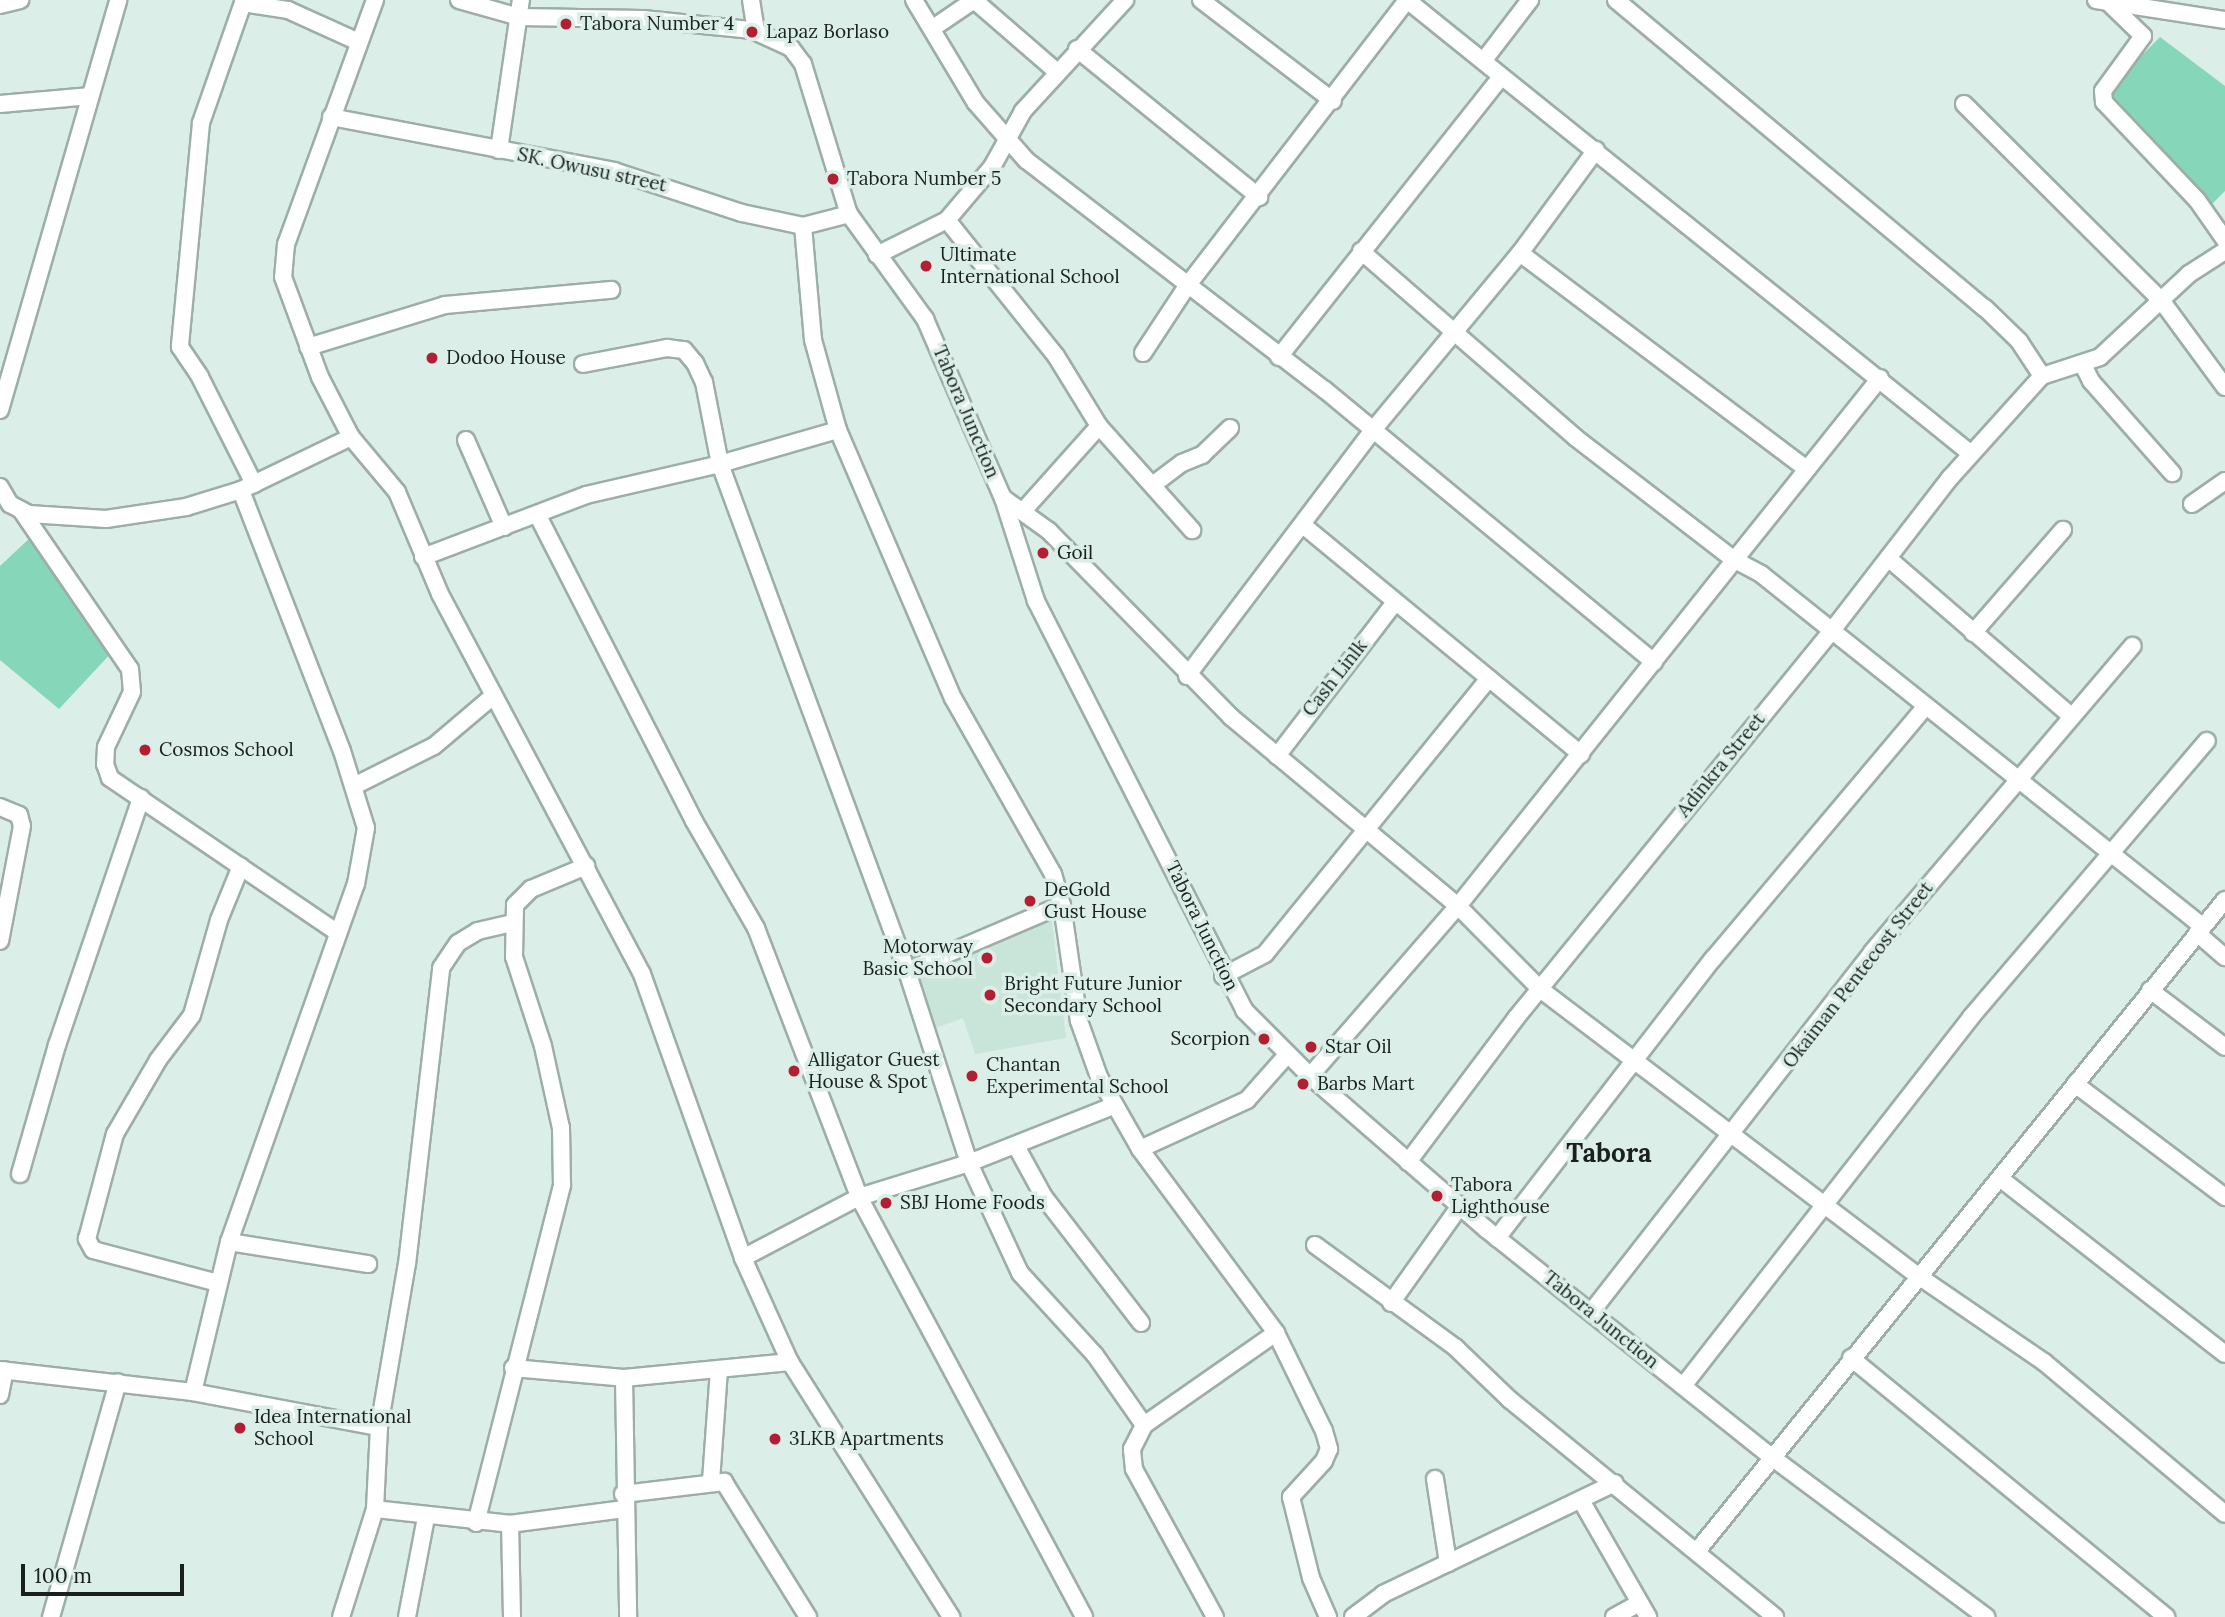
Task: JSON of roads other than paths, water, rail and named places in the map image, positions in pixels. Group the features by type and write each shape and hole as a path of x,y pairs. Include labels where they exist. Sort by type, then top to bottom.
{"street":[{"path":"0,5 20,0"},
{"path":"0,410 118,0"},
{"path":"375,0 331,117 282,262 283,277 308,347 351,436 397,492 423,557 492,697 586,866 642,974 743,1258 790,1362 951,1617"},
{"name":"Tabora Junction","path":"460,0 519,17 643,19 757,31 791,48 803,64 849,214 925,319 1003,498 1036,601 1143,803 1223,976 1244,1010 1310,1076 1497,1238 1592,1311 1773,1458 1986,1617"},
{"path":"499,150 521,0"},
{"path":"751,0 757,31"},
{"path":"914,0 976,103 1004,140 1187,286 1373,429 1654,662"},
{"path":"933,28 974,0 1057,72"},
{"path":"877,255 947,220 992,167 1004,140 1057,72 1125,0"},
{"path":"1201,0 1333,101"},
{"path":"1143,353 1187,286 1333,101 1407,0 1970,453"},
{"path":"1484,60 1530,0"},
{"path":"1616,0 1985,308 2019,341 2042,376 2061,373 2100,357 2189,274 2225,251"},
{"path":"193,1392 229,1242 356,884 366,828 354,786 247,487 200,377 180,347 201,123 243,1 288,10 359,42"},
{"path":"2103,2 2225,20"},
{"path":"2103,2 2143,36 2103,91 2104,102 2197,200 2225,240"},
{"path":"1077,49 1259,197"},
{"path":"1279,358 1361,251 1502,77"},
{"path":"0,104 91,96"},
{"path":"1965,104 2161,300 2225,387"},
{"name":"SK. Owusu street","path":"331,117 614,171 742,213 803,226 849,214"},
{"path":"1187,676 1304,526 1373,429 1520,253 1596,150"},
{"path":"947,220 1048,346 1100,426 1192,530"},
{"path":"803,226 813,340 838,430 953,698 1053,874 1062,905 1079,1021 1113,1106 1140,1149 1276,1333 1329,1449 1324,1461 1291,1497 1311,1578 1328,1617"},
{"path":"1361,251 1451,333 1586,446 1732,559 1761,574 1830,633 2109,852 2199,929 2225,957"},
{"path":"1520,253 1807,469"},
{"path":"308,347 458,303 611,290"},
{"path":"583,365 667,348 684,350 704,382 720,464 907,971 969,1163 1020,1273 1096,1356 1144,1425"},
{"path":"2081,366 2091,381 2172,473"},
{"name":"Adinkra Street","path":"1408,1162 1540,989 1830,633 1970,453 2042,376"},
{"path":"1310,1076 1458,906 1654,662 1732,559 1880,378"},
{"path":"1023,512 1100,426"},
{"path":"1154,484 1182,463 1202,455 1230,428"},
{"path":"423,557 614,487 720,464 838,430"},
{"path":"10,507 47,518 106,519 186,507 247,487 351,436"},
{"path":"466,440 504,527"},
{"path":"2192,504 2225,481"},
{"path":"0,487 10,507 130,669 132,692 106,747 104,764 110,778 337,932"},
{"path":"1003,498 1049,531 1187,676 1277,756 1370,828 1458,906 1540,989 1825,1207 1917,1275 2044,1362 2225,1514"},
{"path":"537,514 694,821 756,928 859,1197 1023,1495 1084,1617"},
{"path":"1304,526 1581,754"},
{"path":"1973,633 2063,530"},
{"path":"1888,558 2071,716"},
{"name":"Cash Linlk","path":"1277,756 1395,602"},
{"name":"Okaiman Pentecost Street","path":"1592,1311 1732,1138 1872,952 2132,646"},
{"path":"1223,976 1265,954 1370,828 1489,678"},
{"path":"354,786 434,746 492,697"},
{"path":"1497,1238 1760,901 1924,707"},
{"path":"1683,1386 1971,1017 2109,852 2207,741"},
{"path":"20,1174 57,1045 141,798"},
{"path":"0,807 19,815 22,826 0,941"},
{"path":"218,1283 93,1250 87,1239 115,1134 158,1060 192,1015 219,920 240,866"},
{"path":"476,1523 513,1368 559,1209 564,1162 543,1046 514,957 512,923 519,898 586,866"},
{"path":"1697,1551 1917,1275 2001,1179 2150,990 2225,900"},
{"path":"907,971 1062,905"},
{"path":"341,1617 374,1509 379,1427 409,1251 441,968 458,943 478,931 512,923"},
{"path":"2150,990 2225,1047"},
{"path":"1140,1149 1247,1100 1287,1055"},
{"path":"2075,1084 2225,1197"},
{"path":"743,1258 859,1197 969,1163 1113,1106"},
{"path":"1016,1146 1044,1197 1141,1322"},
{"path":"2001,1179 2225,1354"},
{"path":"1391,1303 1460,1206"},
{"path":"229,1242 368,1264"},
{"path":"1315,1245 1456,1349 1508,1399 1615,1483 1775,1617"},
{"path":"1215,1617 1134,1469 1132,1449 1144,1425 1276,1333"},
{"path":"1851,1358 2166,1617"},
{"path":"513,1368 624,1378 790,1362"},
{"path":"0,1395 3,1370 193,1392 379,1427"},
{"path":"710,1481 719,1370"},
{"path":"624,1378 623,1501 628,1617"},
{"path":"51,1617 118,1382"},
{"path":"1435,1479 1448,1563"},
{"path":"374,1509 476,1523 510,1524 710,1481 728,1486 808,1617"},
{"path":"1353,1617 1382,1594 1581,1502 1615,1483"},
{"path":"1581,1502 1644,1610 1614,1617"},
{"path":"407,1617 426,1517"},
{"path":"510,1524 512,1617"}],"place":[{"name":"Tabora Number 4","path":"566,24"},
{"name":"Lapaz Borlaso","path":"752,32"},
{"name":"Tabora Number 5","path":"833,179"},
{"name":"Ultimate International School","path":"926,266"},
{"name":"Dodoo House","path":"432,358"},
{"name":"Goil","path":"1043,553"},
{"name":"Cosmos School","path":"145,750"},
{"name":"DeGold Gust House","path":"1030,901"},
{"name":"Motorway Basic School","path":"987,958"},
{"name":"Bright Future Junior Secondary School","path":"990,995"},
{"name":"Scorpion","path":"1264,1039"},
{"name":"Star Oil","path":"1311,1047"},
{"name":"Alligator Guest House & Spot","path":"794,1071"},
{"name":"Chantan Experimental School","path":"972,1076"},
{"name":"Barbs Mart","path":"1303,1084"},
{"name":"Tabora Lighthouse","path":"1437,1196"},
{"name":"SBJ Home Foods","path":"886,1203"},
{"name":"Idea International School","path":"240,1428"},
{"name":"3LKB Apartments","path":"775,1439"}],"district":[{"name":"Tabora","path":"1609,1153"}]}
